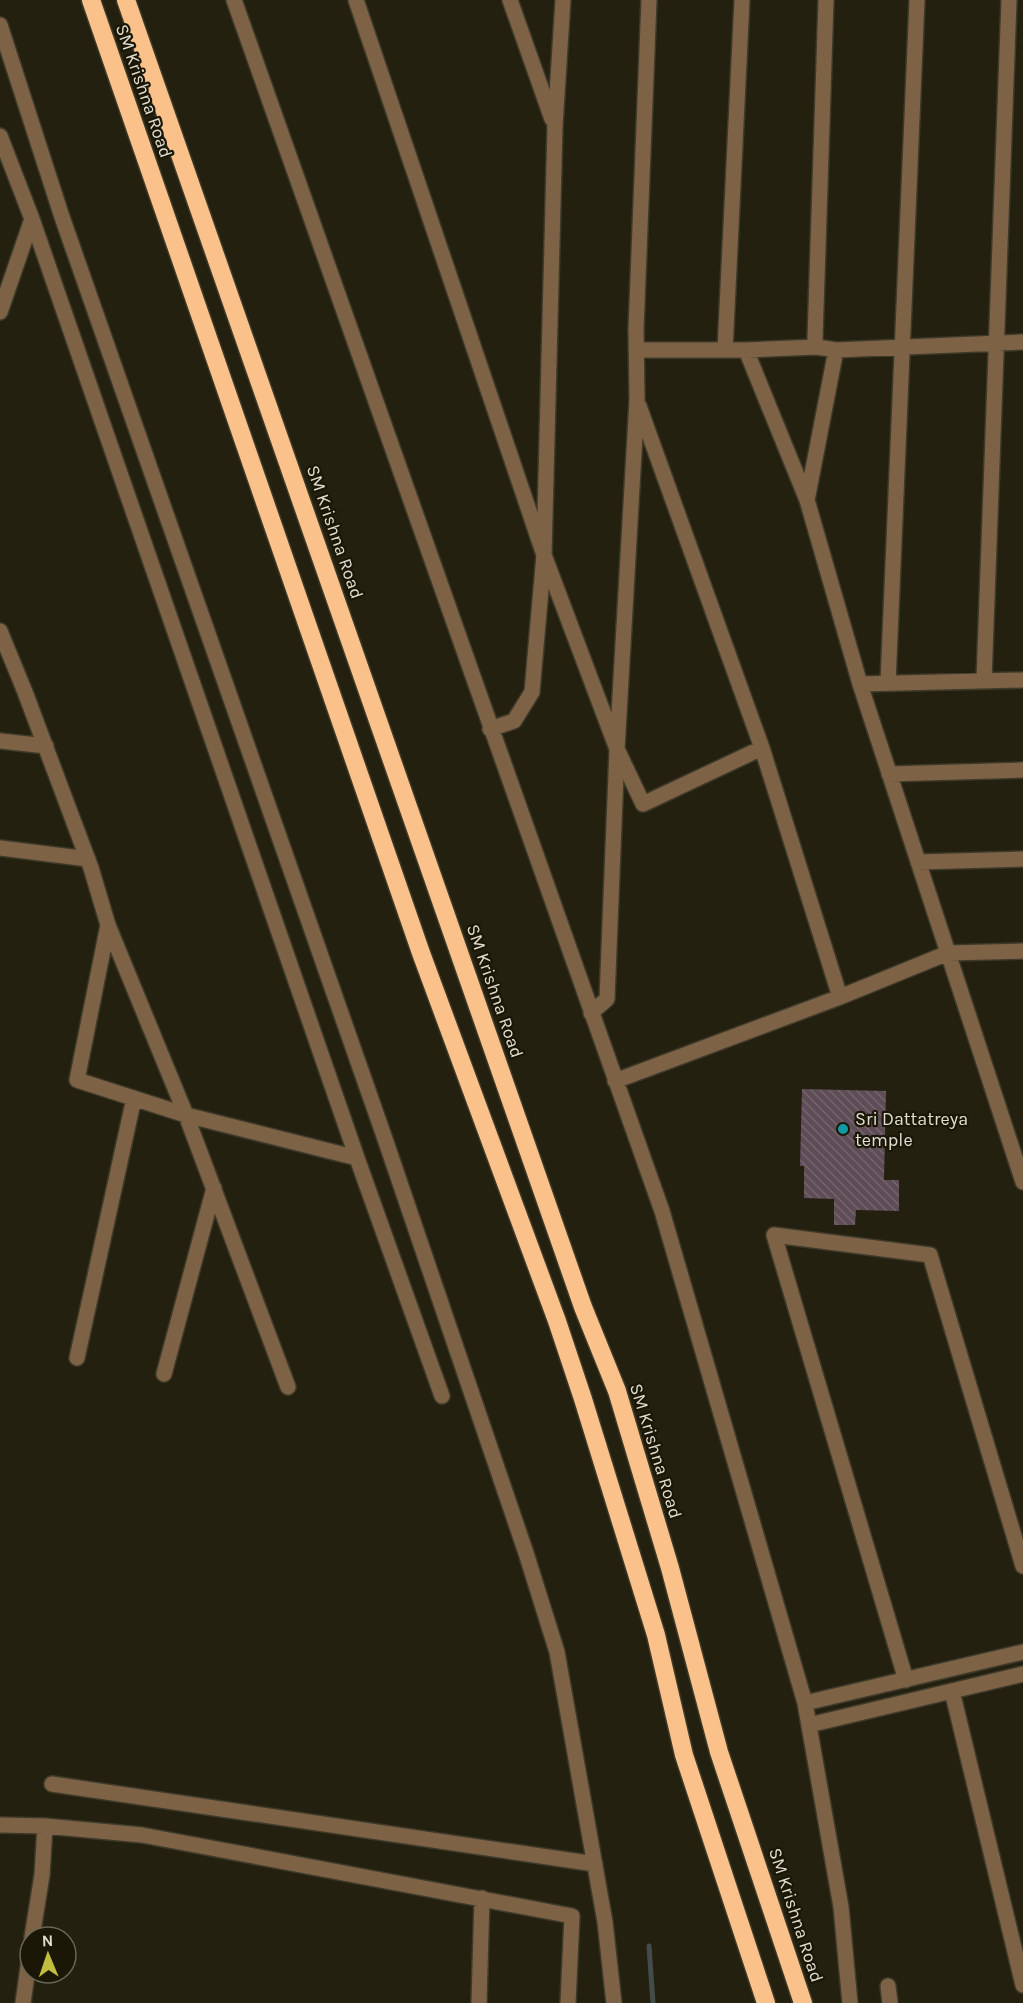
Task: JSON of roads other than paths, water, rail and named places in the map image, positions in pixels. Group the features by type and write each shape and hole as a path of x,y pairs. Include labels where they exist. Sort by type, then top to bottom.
{"highway":[{"name":"SM Krishna Road","path":"91,0 421,953 584,1399 656,1635 684,1755 766,2003"},
{"name":"SM Krishna Road","path":"126,0 583,1307 616,1391 670,1568 719,1752 803,2003"}],"street":[{"name":"SM Krishna Road","path":"234,0 662,1211 805,1703 841,1907 850,2003"},
{"path":"356,0 544,555 617,748 643,804 762,748"},
{"path":"510,0 555,126"},
{"path":"490,729 514,721 532,692 544,555 555,126 563,0"},
{"path":"591,1014 607,999 617,748 637,400 636,350 649,0"},
{"path":"725,350 742,0"},
{"path":"817,347 815,339 826,0"},
{"path":"888,683 917,0"},
{"path":"984,680 1009,0"},
{"path":"0,25 62,217 384,1136 526,1553 557,1652 605,1922 614,2003"},
{"path":"0,136 32,219 357,1158 442,1396"},
{"path":"0,312 32,219"},
{"path":"636,350 746,350 817,347 836,350 1023,342"},
{"path":"746,350 807,500 860,684 1023,1182"},
{"path":"807,500 836,350"},
{"path":"637,400 762,748 840,997"},
{"path":"0,631 88,859 108,925 186,1114 288,1387"},
{"path":"860,684 1023,680"},
{"path":"0,741 46,746"},
{"path":"890,774 1023,770"},
{"path":"0,848 88,859"},
{"path":"918,862 1023,860"},
{"path":"108,925 76,1080 186,1114 357,1158"},
{"path":"615,1081 840,997 948,953 1023,951"},
{"path":"77,1358 134,1098"},
{"path":"164,1374 214,1188"},
{"path":"906,1680 774,1235 930,1255 1023,1566"},
{"path":"805,1703 1023,1652"},
{"path":"809,1725 1023,1674"},
{"path":"952,1691 1023,1985"},
{"path":"52,1784 595,1864"},
{"path":"0,1826 45,1826 142,1835 572,1916 568,2003"},
{"path":"34,1925 42,1875 45,1826"},
{"path":"478,2003 482,1898"},
{"path":"23,2003 26,1985"},
{"path":"888,1986 890,2003"}],"waterway":[{"path":"649,1946 653,2003"}],"place":[{"name":"Sri Dattatreya temple","path":"843,1129"}]}
